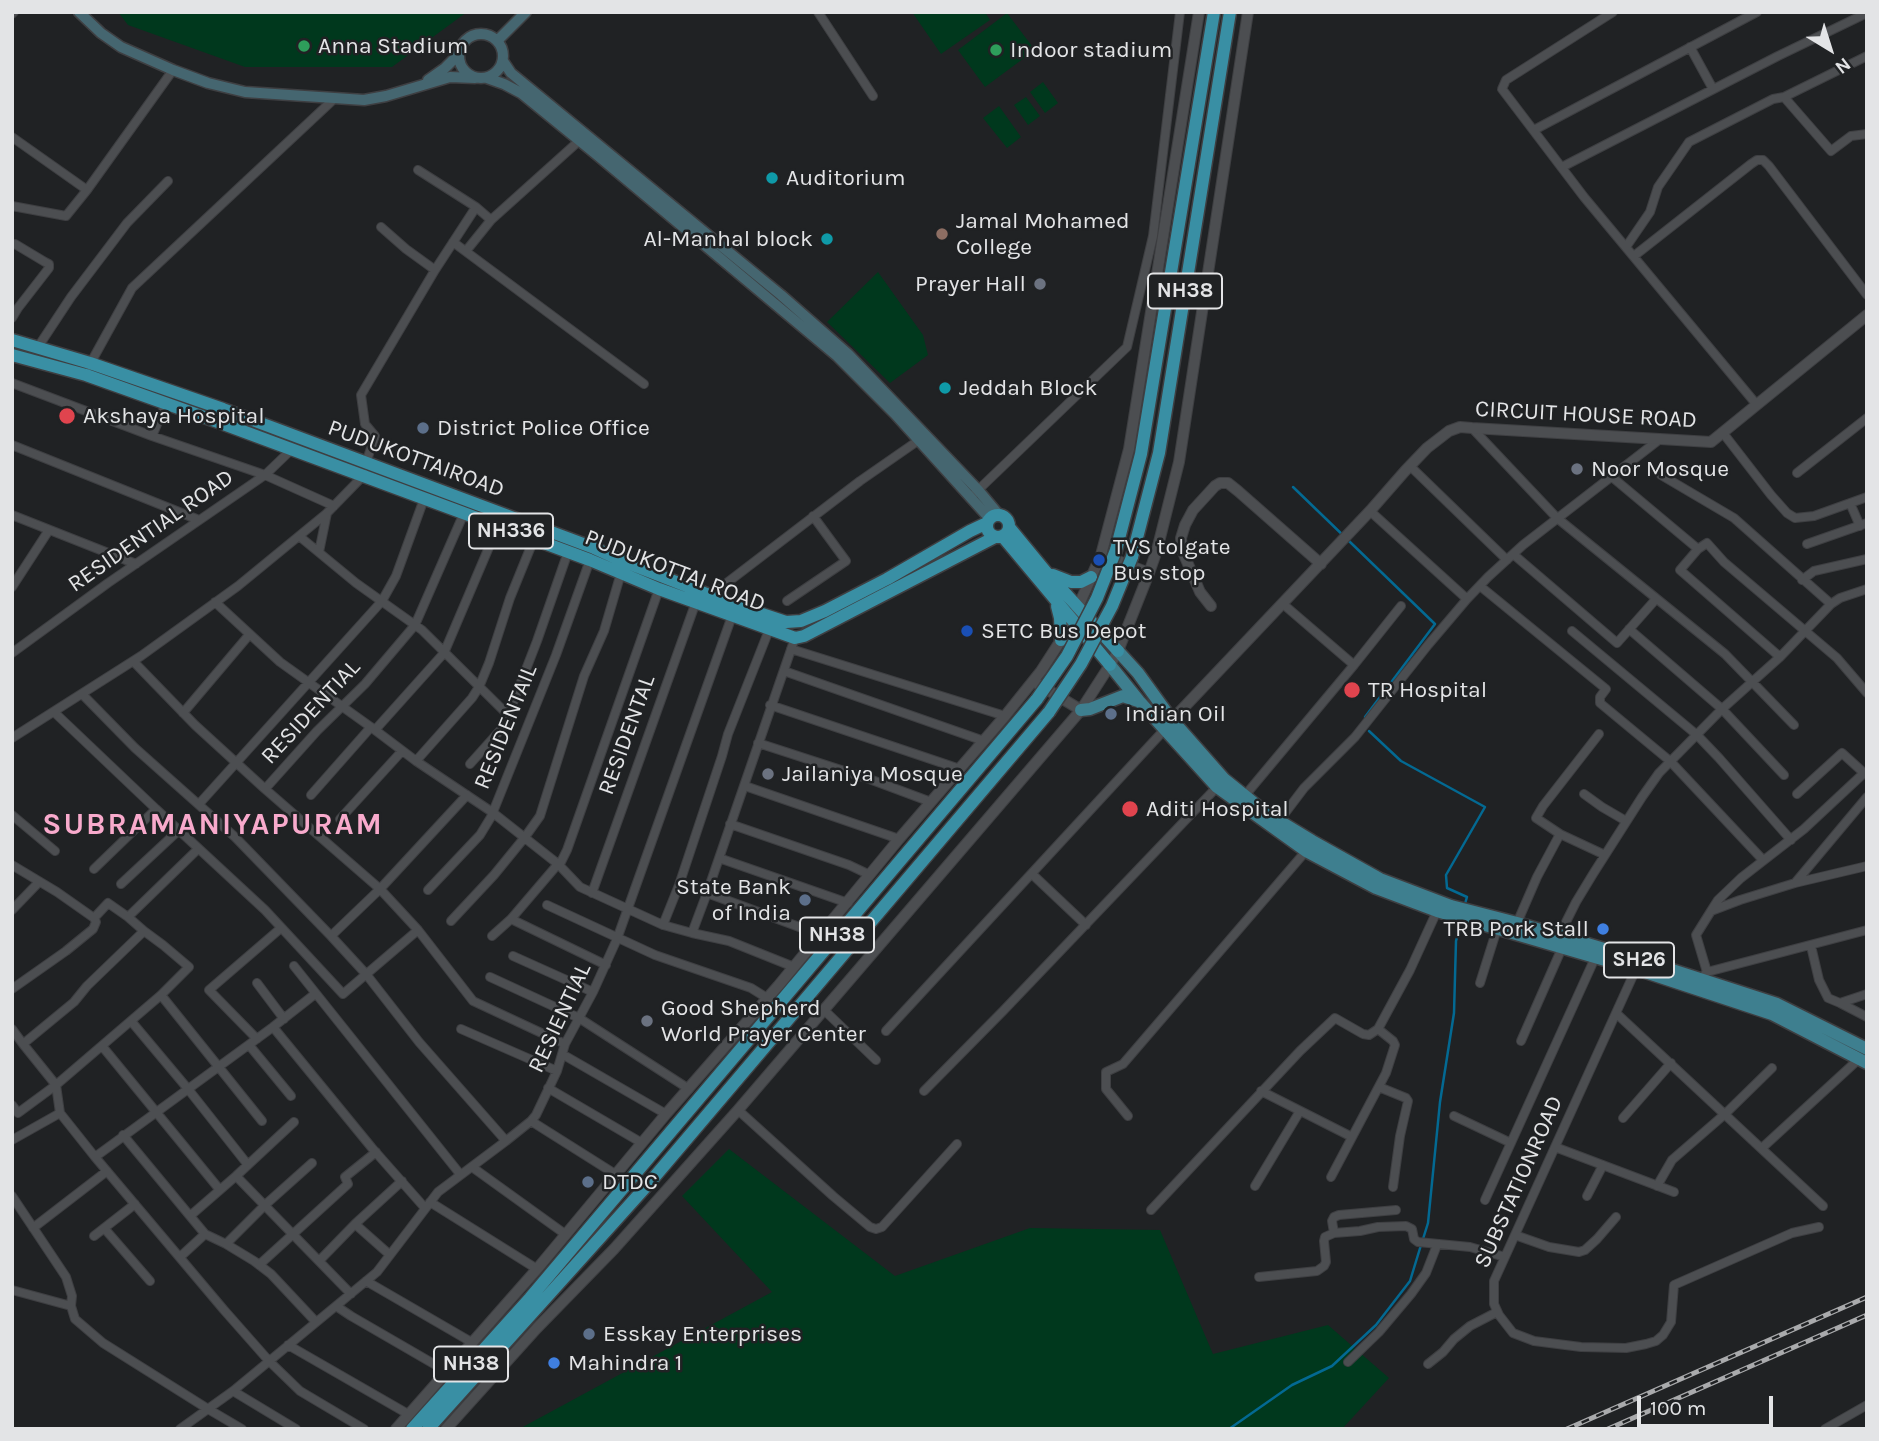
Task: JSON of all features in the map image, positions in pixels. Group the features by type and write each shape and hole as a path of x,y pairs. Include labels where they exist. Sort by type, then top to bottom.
{"highway":[{"name":"NH38","path":"412,1429 530,1298 1037,699 1067,656 1097,598 1116,550 1141,454 1214,12"},
{"name":"NH38","path":"428,1429 651,1181 1049,712 1082,664 1112,606 1132,557 1159,453 1230,12"},
{"name":"PUDUKOTTAIROAD","path":"12,340 38,347 88,369 223,410 367,469 546,529 702,596 786,622 801,621 825,611 992,519"},
{"name":"PUDUKOTTAI ROAD","path":"12,355 88,369 166,403 292,450 367,469 424,499 590,560 659,589 702,596 732,616 769,630 793,643"},
{"path":"793,643 1002,534 1006,518 992,519 987,531 1002,534 1046,572 1118,650"},
{"path":"1025,555 1056,602 1110,665"},
{"path":"1046,572 1071,582 1081,582 1091,577"},
{"path":"1056,602 1060,618 1060,640"}],"main road":[{"path":"79,12 121,47 208,83 245,92 364,100 450,77 481,78 497,72 503,61 503,50 490,36 473,36 445,68 419,85"},
{"path":"497,41 526,12"},
{"path":"460,53 460,64 466,73 505,84 521,93 662,202"},
{"path":"503,61 511,73 899,411 975,493 992,519"},
{"path":"899,411 919,440 975,493"},
{"name":"SH26","path":"1118,650 1138,673 1168,725 1217,787 1380,878 1444,908"},
{"name":"SH26","path":"1110,665 1139,701 1224,779 1241,800 1306,851 1376,888 1777,1004 1864,1057"},
{"path":"1081,710 1123,696 1139,701"},
{"name":"SH26","path":"1493,922 1517,923 1595,958 1636,969 1701,980"}],"street":[{"path":"818,12 873,96"},
{"path":"975,493 1127,347 1153,236 1181,12"},
{"path":"396,1429 537,1269 1005,716 1033,681 1071,621 1101,555 1129,449 1199,12"},
{"path":"446,1429 537,1328 614,1249 738,1110 1081,710 1110,665 1157,550 1179,462 1248,12"},
{"path":"1613,12 1506,80 1502,89 1626,247 1757,405"},
{"path":"1534,130 1757,12"},
{"path":"1562,167 1867,13"},
{"path":"1690,47 1713,89"},
{"path":"1626,247 1650,212 1658,187 1689,142 1773,99 1784,97 1867,56"},
{"path":"12,206 66,216 173,70"},
{"path":"1784,97 1831,151 1851,136 1867,134"},
{"path":"88,369 132,288 335,98"},
{"path":"12,137 87,190"},
{"path":"466,251 491,220 580,141"},
{"path":"1634,256 1751,164 1763,160 1867,295"},
{"path":"418,170 476,207 491,220"},
{"path":"38,347 71,297 127,223 168,181"},
{"path":"12,738 133,661 238,586 330,509 367,469 375,436 365,424 361,395 435,270 476,207"},
{"path":"381,227 435,270"},
{"path":"453,242 643,384"},
{"path":"12,245 15,244 45,262 49,268 15,306 12,318"},
{"name":"CIRCUIT HOUSE ROAD","path":"1168,725 1427,448 1449,431 1460,427 1711,442 1867,315"},
{"name":"RESIDENTIAL ROAD","path":"12,383 265,475"},
{"path":"152,436 166,403"},
{"path":"1797,473 1867,418"},
{"path":"1472,428 1557,518 1725,654 1794,725"},
{"path":"1723,433 1771,495 1795,519 1814,516 1867,497"},
{"path":"1279,821 1304,788 1355,737 1467,599 1510,557 1557,518 1660,439"},
{"path":"702,596 919,440"},
{"path":"13,448 199,520"},
{"path":"292,450 265,475 330,509"},
{"path":"1410,466 1510,557 1617,643 1656,598"},
{"name":"RESIDENTIAL ROAD","path":"12,653 265,475"},
{"path":"1661,475 1734,518 1831,604"},
{"path":"1612,477 1698,549"},
{"path":"1210,606 1200,592 1182,550 1181,538 1193,509 1220,483 1228,483 1238,491 1321,564"},
{"name":"RESIDENTIAL","path":"199,804 382,601 396,576 424,499"},
{"path":"1807,544 1863,524 1850,503"},
{"path":"319,552 330,509"},
{"path":"1370,511 1467,599"},
{"name":"RESIDENTIAL","path":"464,513 415,625 392,654 265,789 380,889 418,930 473,1001 565,1044"},
{"path":"12,515 136,564"},
{"path":"787,601 846,561 813,516"},
{"path":"311,795 444,653 498,526"},
{"path":"12,587 49,530"},
{"path":"299,536 356,583 415,625 508,715"},
{"path":"415,761 479,687 534,539"},
{"path":"1780,657 1680,570 1698,549 1707,543 1724,562 1837,658 1867,693"},
{"path":"470,764 504,726 568,552"},
{"path":"1101,555 1149,573"},
{"path":"1802,580 1814,571 1867,559"},
{"name":"RESIDENTAIL","path":"428,890 480,835 492,812 556,655 590,560"},
{"path":"451,921 494,875 540,816 584,676 604,631 621,573"},
{"path":"1480,586 1606,689 1600,696 1600,703 1670,761 1763,860"},
{"path":"492,936 511,919 559,865 567,850 659,589"},
{"path":"1521,1041 1576,902 1642,797 1670,761 1780,657 1831,604 1840,597 1867,589"},
{"name":"RESIDENTAL","path":"592,893 702,596"},
{"path":"215,602 279,662 415,761 492,812 559,865 580,887 663,925 730,941 794,967"},
{"path":"1283,604 1354,665"},
{"path":"1241,800 1401,606"},
{"name":"RESIENTIAL","path":"180,1429 233,1391 377,1272 438,1192 531,1121 557,1070 565,1044 617,939 732,616"},
{"path":"1629,629 1722,709 1784,775"},
{"path":"663,925 728,734 769,630"},
{"path":"1572,631 1697,735 1791,840"},
{"path":"183,713 249,635"},
{"path":"692,933 793,643 1005,716"},
{"path":"133,661 183,713 265,789"},
{"path":"783,671 984,741"},
{"path":"1033,681 1081,710"},
{"path":"82,694 135,748 235,837 331,936 506,1141"},
{"path":"770,705 960,769"},
{"path":"54,712 265,910 343,994 418,930"},
{"path":"886,1031 1168,725"},
{"path":"1599,734 1536,818 1560,834 1605,855"},
{"path":"758,743 872,780 931,803"},
{"path":"340,820 402,751"},
{"path":"1797,794 1842,753 1865,774 1718,900 1696,935 1701,980 1867,930"},
{"path":"745,786 900,839"},
{"path":"924,1091 1217,787"},
{"path":"1584,794 1626,821"},
{"path":"331,936 380,889 467,795"},
{"path":"1795,883 1867,797"},
{"path":"94,869 156,809"},
{"path":"12,815 55,851"},
{"path":"730,824 849,865 870,875"},
{"path":"121,884 179,830"},
{"path":"1517,923 1560,834"},
{"path":"128,917 198,849"},
{"path":"1128,1116 1106,1089 1105,1072 1123,1063 1306,851"},
{"path":"719,858 848,903"},
{"path":"12,865 94,918 96,925 66,951 12,989"},
{"path":"1711,911 1795,883 1867,866"},
{"path":"1032,874 1086,925"},
{"path":"12,910 39,882"},
{"path":"708,892 821,935"},
{"path":"12,1105 18,1112 56,1084 161,995 189,967 108,904 94,918"},
{"path":"547,905 617,939 751,988 767,998"},
{"path":"1151,1210 1261,1091 1335,1018 1363,1034 1368,1035 1378,1030 1444,908"},
{"path":"511,919 606,965"},
{"path":"1479,983 1493,922"},
{"path":"257,1039 209,990 281,928"},
{"path":"23,1044 74,1002 144,931"},
{"path":"1811,946 1819,979 1828,998 1867,1017"},
{"path":"513,956 593,992"},
{"path":"1485,1200 1595,958"},
{"path":"294,966 460,1174"},
{"name":"SUBSTATIONROAD","path":"1497,1312 1494,1304 1494,1281 1636,969"},
{"path":"489,977 579,1018 689,1089"},
{"path":"257,984 284,1019"},
{"path":"1840,1003 1867,993"},
{"path":"95,1157 220,1067 315,994"},
{"path":"161,995 262,1121"},
{"path":"824,1010 876,1060"},
{"path":"1617,1014 1823,1206"},
{"path":"131,1021 248,1165"},
{"path":"273,1027 376,1152 428,1205 537,1269"},
{"path":"12,1029 56,1084 60,1113 269,1361 300,1391 364,1429"},
{"path":"461,1029 557,1070"},
{"path":"1331,1177 1386,1073 1395,1045 1378,1030"},
{"path":"248,1045 291,1096"},
{"path":"102,1046 220,1190"},
{"path":"562,1054 666,1114"},
{"path":"1762,1148 1864,1057"},
{"path":"1623,1118 1671,1063"},
{"path":"1657,1186 1672,1160 1726,1114 1772,1068"},
{"path":"1379,1087 1408,1101 1393,1187"},
{"path":"548,1088 642,1143"},
{"path":"1261,1091 1352,1137"},
{"path":"738,1110 833,1196 876,1229 882,1227 957,1144"},
{"path":"1255,1186 1300,1111"},
{"path":"12,1140 60,1113"},
{"path":"1454,1116 1511,1143"},
{"path":"531,1121 615,1174"},
{"path":"190,1216 293,1122"},
{"path":"124,1135 205,1234 226,1244 271,1274 316,1322"},
{"path":"1555,1147 1674,1192"},
{"path":"259,1265 348,1184 345,1177 376,1152"},
{"path":"226,1244 312,1163"},
{"path":"1587,1196 1603,1165"},
{"path":"471,1167 565,1234"},
{"path":"33,1228 107,1171"},
{"path":"236,1176 351,1294"},
{"path":"319,1261 402,1181"},
{"path":"12,1196 66,1277 75,1319 103,1343 242,1429"},
{"path":"94,1236 135,1204"},
{"path":"1334,1233 1332,1221 1339,1215 1395,1210"},
{"path":"12,1219 22,1212"},
{"path":"1515,1235 1549,1247 1579,1252 1597,1239 1616,1217"},
{"path":"355,1224 390,1255"},
{"path":"1259,1277 1317,1271 1326,1262 1325,1237 1334,1233 1378,1227 1406,1226 1412,1229 1414,1239 1418,1242 1470,1247 1505,1257"},
{"path":"1428,1364 1470,1326 1497,1312 1513,1334 1534,1341 1581,1347 1626,1348 1656,1341 1671,1322 1674,1285 1792,1233 1819,1227"},
{"path":"104,1228 150,1282"},
{"path":"180,1257 205,1234"},
{"path":"1348,1362 1379,1332 1411,1294 1426,1273 1433,1244"},
{"path":"366,1281 473,1343"},
{"path":"12,1290 71,1306"},
{"path":"336,1306 446,1371"},
{"path":"288,1345 408,1414"},
{"path":"233,1391 296,1429"},
{"path":"1825,1429 1867,1405"}],"green space":[{"name":"Anna Stadium","path":"118,12 467,12 392,67 245,67 128,25"},
{"path":"912,12 985,12 990,20 941,54"},
{"name":"Indoor stadium","path":"1007,13 1035,50 985,87 958,50"},
{"path":"1043,82 1058,103 1045,113 1030,92"},
{"path":"1026,97 1040,116 1028,125 1014,105"},
{"path":"999,106 1021,137 1007,148 983,118"},
{"path":"878,272 923,335 928,355 890,383 827,322"},
{"path":"729,1149 895,1276 1030,1228 1160,1230 1213,1354 1328,1325 1389,1378 1342,1429 519,1429 772,1292 682,1196"}],"waterway":[{"path":"1293,487 1435,624 1365,717"},
{"path":"1369,731 1401,761 1485,807 1446,875 1447,888 1467,897 1464,907"},
{"path":"1423,1239 1428,1223 1440,1102 1454,1013 1456,941 1461,923"},
{"path":"1229,1429 1292,1385 1332,1366 1376,1325 1410,1281 1421,1245"}],"railway":[{"path":"1567,1429 1867,1297"},
{"path":"1608,1429 1867,1315"}],"place":[{"name":"Anna Stadium","path":"304,46"},
{"name":"Indoor stadium","path":"996,50"},
{"name":"Auditorium","path":"772,178"},
{"name":"Jamal Mohamed College","path":"942,234"},
{"name":"Al-Manhal block","path":"827,239"},
{"name":"Prayer Hall","path":"1040,284"},
{"name":"Jeddah Block","path":"945,388"},
{"name":"Akshaya Hospital","path":"67,416"},
{"name":"District Police Office","path":"423,428"},
{"name":"Noor Mosque","path":"1577,469"},
{"name":"TVS tolgate Bus stop","path":"1099,560"},
{"name":"SETC Bus Depot","path":"967,631"},
{"name":"TR Hospital","path":"1352,690"},
{"name":"Indian Oil","path":"1111,714"},
{"name":"Jailaniya Mosque","path":"768,774"},
{"name":"Aditi Hospital","path":"1130,809"},
{"name":"State Bank of India","path":"805,900"},
{"name":"TRB Pork Stall","path":"1603,929"},
{"name":"Good Shepherd World Prayer Center","path":"647,1021"},
{"name":"DTDC","path":"588,1182"},
{"name":"Esskay Enterprises","path":"589,1334"},
{"name":"Mahindra 1","path":"554,1363"}],"district":[{"name":"SUBRAMANIYAPURAM","path":"213,825"}]}
